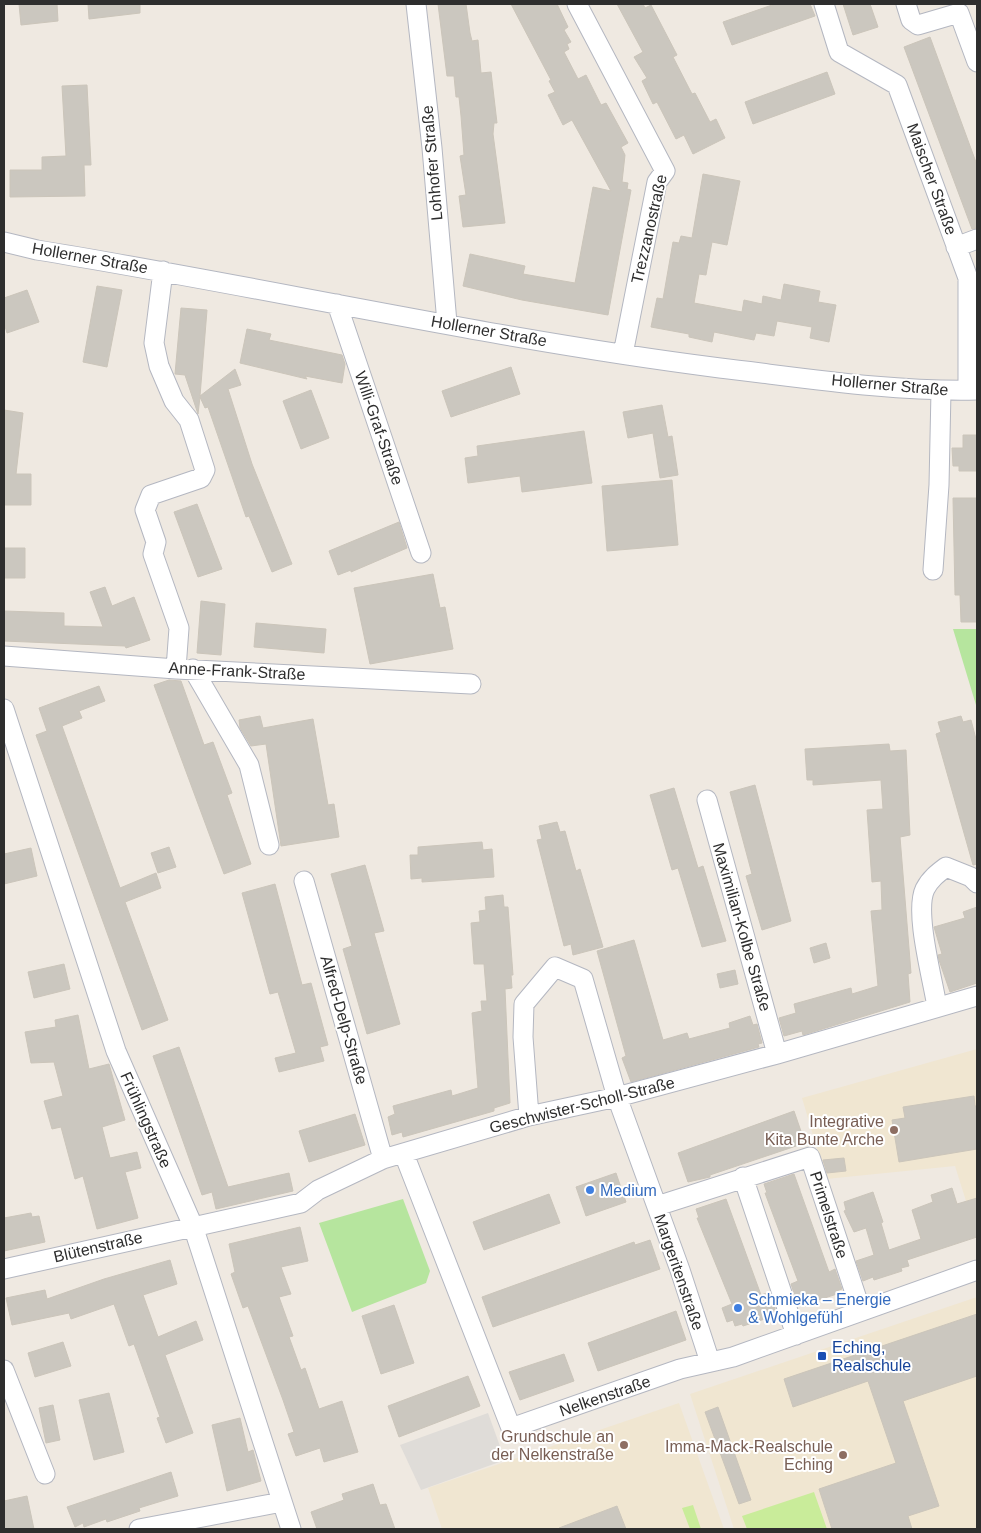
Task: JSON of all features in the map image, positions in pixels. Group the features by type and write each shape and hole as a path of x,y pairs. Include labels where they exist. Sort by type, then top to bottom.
{"street":[{"name":"Lohhofer Straße","path":"416,4 432,148 447,323"},
{"name":"Trezzanostraße","path":"577,4 665,171 657,182 622,354"},
{"name":"Maischer Straße","path":"824,4 839,52 897,85 968,278 972,390"},
{"path":"906,4 911,20 918,25 959,13 977,62"},
{"path":"956,247 977,238"},
{"name":"Hollerner Straße","path":"4,242 37,250 622,354 790,377 941,391 972,390"},
{"path":"163,271 154,343 159,366 174,401 189,420 204,470 201,478 151,495 145,510 156,542 153,554 179,628 184,669 249,765 269,845"},
{"name":"Willi-Graf-Straße","path":"337,304 421,553"},
{"path":"933,570 939,485 941,391"},
{"name":"Anne-Frank-Straße","path":"4,656 184,669 471,684"},
{"name":"Frühlingstraße","path":"4,709 11,755 116,1052 193,1226 292,1529"},
{"name":"Maximilian-Kolbe Straße","path":"707,800 777,1054"},
{"path":"937,1007 921,913 925,889 934,877 946,867 971,877 977,883"},
{"name":"Alfred-Delp-Straße","path":"304,881 383,1159"},
{"name":"Margeritenstraße","path":"529,1116 523,1037 524,1004 555,967 583,979 617,1097 657,1206 710,1362"},
{"name":"Geschwister-Scholl-Straße","path":"193,1226 301,1203 318,1190 383,1159 529,1116 617,1097 777,1054 977,996"},
{"name":"Nelkenstraße","path":"404,1154 511,1428 680,1369 733,1357 977,1270"},
{"name":"Primelstraße","path":"657,1206 810,1157 861,1311"},
{"path":"743,1177 796,1335"},
{"name":"Blütenstraße","path":"4,1269 193,1226"},
{"path":"4,1370 46,1474"},
{"path":"139,1529 282,1502"}],"shaded area":[{"name":"Integrative Kita Bunte Arche","path":"977,1049 977,1236 955,1166 826,1179 802,1098"},
{"name":"Imma-Mack-Realschule Eching","path":"977,1297 977,1529 734,1529 690,1394"},
{"name":"Grundschule an der Nelkenstraße","path":"679,1403 724,1529 442,1529 428,1488"},
{"path":"488,1413 505,1460 421,1490 400,1445"}],"green space":[{"path":"953,629 977,629 977,705 976,705"},
{"path":"403,1199 430,1271 426,1283 352,1312 319,1223"},
{"path":"814,1492 827,1529 747,1529 742,1516"},
{"path":"693,1505 701,1529 690,1529 682,1508"}],"building":[{"path":"19,4 57,4 58,21 21,25"},
{"path":"88,4 140,4 140,13 89,19"},
{"path":"438,4 466,4 472,41 478,40 481,73 491,72 497,123 494,123 493,134 505,223 463,227 459,196 466,195 460,156 464,155 459,97 456,97 454,76 447,76"},
{"path":"511,4 557,4 568,27 564,30 571,42 567,44 569,49 564,52 578,79 586,75 601,105 606,103 628,143 621,147 625,155 622,182 628,183 627,189 631,190 608,315 522,300 463,286 470,254 525,266 523,274 575,283 593,187 611,191 572,120 563,125 548,95 555,92 549,81 551,80"},
{"path":"617,4 643,4 645,8 651,5 677,55 673,57 692,94 695,93 710,122 716,119 725,138 693,154 684,135 676,139 657,102 653,104 642,81 647,78 634,57 643,52"},
{"path":"775,4 810,4 815,16 732,45 723,22"},
{"path":"843,4 870,4 878,27 853,35"},
{"path":"930,37 977,165 977,228 972,229 904,47"},
{"path":"827,72 835,94 753,124 745,102"},
{"path":"87,85 91,165 84,165 85,196 10,197 10,170 42,170 42,157 66,156 62,86"},
{"path":"703,174 740,181 727,245 712,242 706,275 699,274 694,303 742,312 744,300 762,304 763,296 781,300 784,284 820,291 818,302 836,305 829,342 810,338 812,327 777,321 774,336 756,333 754,340 714,332 712,342 689,337 689,334 651,327 657,298 663,299 673,242 679,243 681,236 692,238"},
{"path":"97,286 122,290 107,367 83,362"},
{"path":"27,290 39,322 7,333 4,323 4,298"},
{"path":"181,308 207,310 200,396 235,369 241,385 228,389 252,464 292,564 272,572 249,516 246,517 208,407 205,408 200,397 198,414 185,375 175,374"},
{"path":"247,329 271,334 269,340 342,355 345,364 342,383 305,376 307,379 240,363"},
{"path":"511,367 520,394 451,417 442,391"},
{"path":"311,390 329,438 301,449 283,401"},
{"path":"662,405 668,437 672,436 678,475 660,478 653,433 628,438 623,412"},
{"path":"4,410 23,413 16,474 31,474 31,505 4,505"},
{"path":"584,431 592,483 522,492 520,476 468,483 465,458 478,456 477,446"},
{"path":"963,435 977,435 977,471 959,471 959,466 953,466 952,448 963,448"},
{"path":"672,480 678,545 607,551 602,486"},
{"path":"953,498 977,498 977,622 961,622 960,595 955,595"},
{"path":"197,504 222,569 198,577 174,512"},
{"path":"399,522 407,548 351,572 351,570 338,575 329,551"},
{"path":"4,548 25,548 25,578 4,578"},
{"path":"433,574 440,608 445,607 453,649 370,664 354,588"},
{"path":"105,587 112,606 134,597 150,640 126,648 125,646 4,641 4,611 64,613 64,626 103,627 90,592"},
{"path":"201,601 225,604 221,655 197,653"},
{"path":"256,623 326,629 324,653 254,647"},
{"path":"169,680 181,681 204,745 213,742 232,793 227,795 251,864 224,874 154,685"},
{"path":"99,686 105,701 79,711 82,718 62,726 120,888 156,873 161,888 125,902 168,1020 142,1030 36,735 47,731 39,708"},
{"path":"260,716 263,728 313,719 328,805 334,804 339,837 281,846 266,744 251,746 240,728 239,720"},
{"path":"961,716 963,722 971,720 977,743 977,864 973,865 936,734 941,732 938,722"},
{"path":"889,744 890,751 906,750 910,835 900,837 911,973 908,974 910,1002 803,1035 802,1031 784,1036 779,1018 796,1013 794,1004 851,988 852,994 878,986 871,911 882,910 881,881 872,882 867,810 883,809 881,780 813,785 813,780 807,780 805,749"},
{"path":"755,785 791,921 762,930 746,876 752,874 730,792"},
{"path":"674,788 698,868 703,866 726,941 702,947 678,868 672,870 650,795"},
{"path":"557,822 560,832 565,831 576,871 580,869 603,947 573,955 571,944 564,946 537,840 542,839 539,826"},
{"path":"482,842 483,850 492,849 494,877 422,882 422,878 411,879 410,855 418,855 418,847"},
{"path":"169,847 176,867 158,873 151,853"},
{"path":"31,848 37,876 4,884 4,854"},
{"path":"365,865 384,931 374,933 400,1024 367,1034 343,949 352,946 331,874"},
{"path":"275,884 302,985 311,983 328,1045 320,1047 324,1061 279,1072 275,1058 296,1053 278,992 270,994 242,893"},
{"path":"503,895 504,907 508,907 513,975 511,975 512,988 505,989 510,1103 494,1108 494,1111 403,1137 402,1132 392,1135 388,1117 395,1114 393,1106 451,1090 452,1096 478,1088 472,1013 482,1011 481,1001 487,1001 484,964 474,964 471,923 480,922 479,911 486,910 485,897"},
{"path":"977,907 977,983 950,992 939,960 938,955 942,954 934,927 965,918 963,912"},
{"path":"634,940 663,1040 687,1033 689,1039 730,1028 729,1023 750,1016 753,1025 757,1024 762,1043 758,1044 759,1047 631,1082 622,1058 626,1056 597,951"},
{"path":"826,943 830,958 814,963 810,948"},
{"path":"64,964 70,989 34,998 28,972"},
{"path":"735,970 738,984 720,988 717,974"},
{"path":"78,1015 89,1069 109,1064 125,1120 102,1127 110,1158 137,1152 141,1168 125,1172 138,1218 97,1229 83,1176 75,1179 61,1127 52,1129 44,1101 63,1096 54,1062 31,1063 25,1032 56,1027 55,1020"},
{"path":"179,1047 228,1187 289,1173 293,1191 216,1209 212,1192 202,1195 153,1056"},
{"path":"974,1096 975,1106 977,1106 977,1149 899,1162 892,1120 905,1118 903,1107"},
{"path":"794,1111 805,1143 710,1175 710,1177 688,1182 678,1153"},
{"path":"355,1114 365,1145 309,1162 299,1131"},
{"path":"844,1158 846,1171 827,1173 823,1160"},
{"path":"616,1173 626,1202 586,1216 576,1187"},
{"path":"794,1174 829,1272 835,1269 842,1289 836,1291 837,1294 809,1303 808,1300 802,1302 800,1297 796,1299 791,1284 798,1281 765,1193 767,1193 764,1184"},
{"path":"952,1188 957,1204 977,1198 977,1237 907,1260 909,1266 901,1268 902,1271 874,1280 873,1277 863,1281 856,1261 874,1255 866,1228 854,1232 844,1211 846,1210 844,1202 873,1192 883,1222 881,1223 889,1250 921,1239 912,1210 933,1202 931,1195"},
{"path":"549,1194 560,1223 484,1250 473,1222"},
{"path":"726,1199 761,1295 770,1292 776,1312 770,1315 771,1317 743,1326 742,1324 735,1326 733,1320 727,1322 722,1308 732,1304 697,1218 699,1218 696,1209"},
{"path":"31,1213 32,1217 39,1216 45,1242 4,1251 4,1218"},
{"path":"300,1227 308,1261 281,1267 291,1294 279,1297 293,1336 289,1337 301,1370 305,1368 319,1409 342,1401 358,1452 324,1462 320,1448 296,1456 288,1434 294,1432 283,1400 248,1306 243,1308 231,1274 235,1272 229,1244"},
{"path":"650,1240 660,1269 493,1327 482,1297 634,1242 635,1245"},
{"path":"170,1260 177,1284 143,1295 158,1337 196,1321 203,1340 165,1355 193,1433 166,1443 157,1418 160,1417 134,1344 129,1346 114,1304 71,1319 69,1313 12,1325 6,1298 45,1290 47,1299 104,1279"},
{"path":"394,1305 414,1363 381,1374 362,1316"},
{"path":"676,1311 686,1340 598,1371 588,1343"},
{"path":"977,1314 977,1376 903,1401 939,1506 908,1516 912,1529 832,1529 819,1489 896,1463 868,1381 793,1407 784,1379"},
{"path":"63,1342 71,1366 35,1377 28,1353"},
{"path":"564,1354 574,1381 520,1400 509,1372"},
{"path":"468,1376 480,1406 399,1437 388,1406"},
{"path":"109,1393 124,1452 94,1460 79,1400"},
{"path":"53,1405 60,1440 46,1443 39,1408"},
{"path":"718,1407 751,1500 739,1504 705,1412"},
{"path":"240,1418 248,1452 253,1450 261,1481 227,1491 212,1425"},
{"path":"171,1472 178,1496 139,1508 140,1511 107,1522 106,1519 84,1527 83,1523 75,1527 67,1507"},
{"path":"373,1484 380,1505 386,1504 395,1529 317,1529 311,1512 344,1500 342,1494"},
{"path":"27,1496 34,1529 4,1529 4,1501"},
{"path":"617,1506 626,1529 559,1529 559,1528"}],"place":[{"name":"Integrative Kita Bunte Arche","path":"894,1130"},
{"name":"Medium","path":"590,1190"},
{"name":"Schmieka – Energie & Wohlgefühl","path":"738,1308"},
{"name":"Eching, Realschule","path":"822,1356"},
{"name":"Grundschule an der Nelkenstraße","path":"624,1445"},
{"name":"Imma-Mack-Realschule Eching","path":"843,1455"}]}
